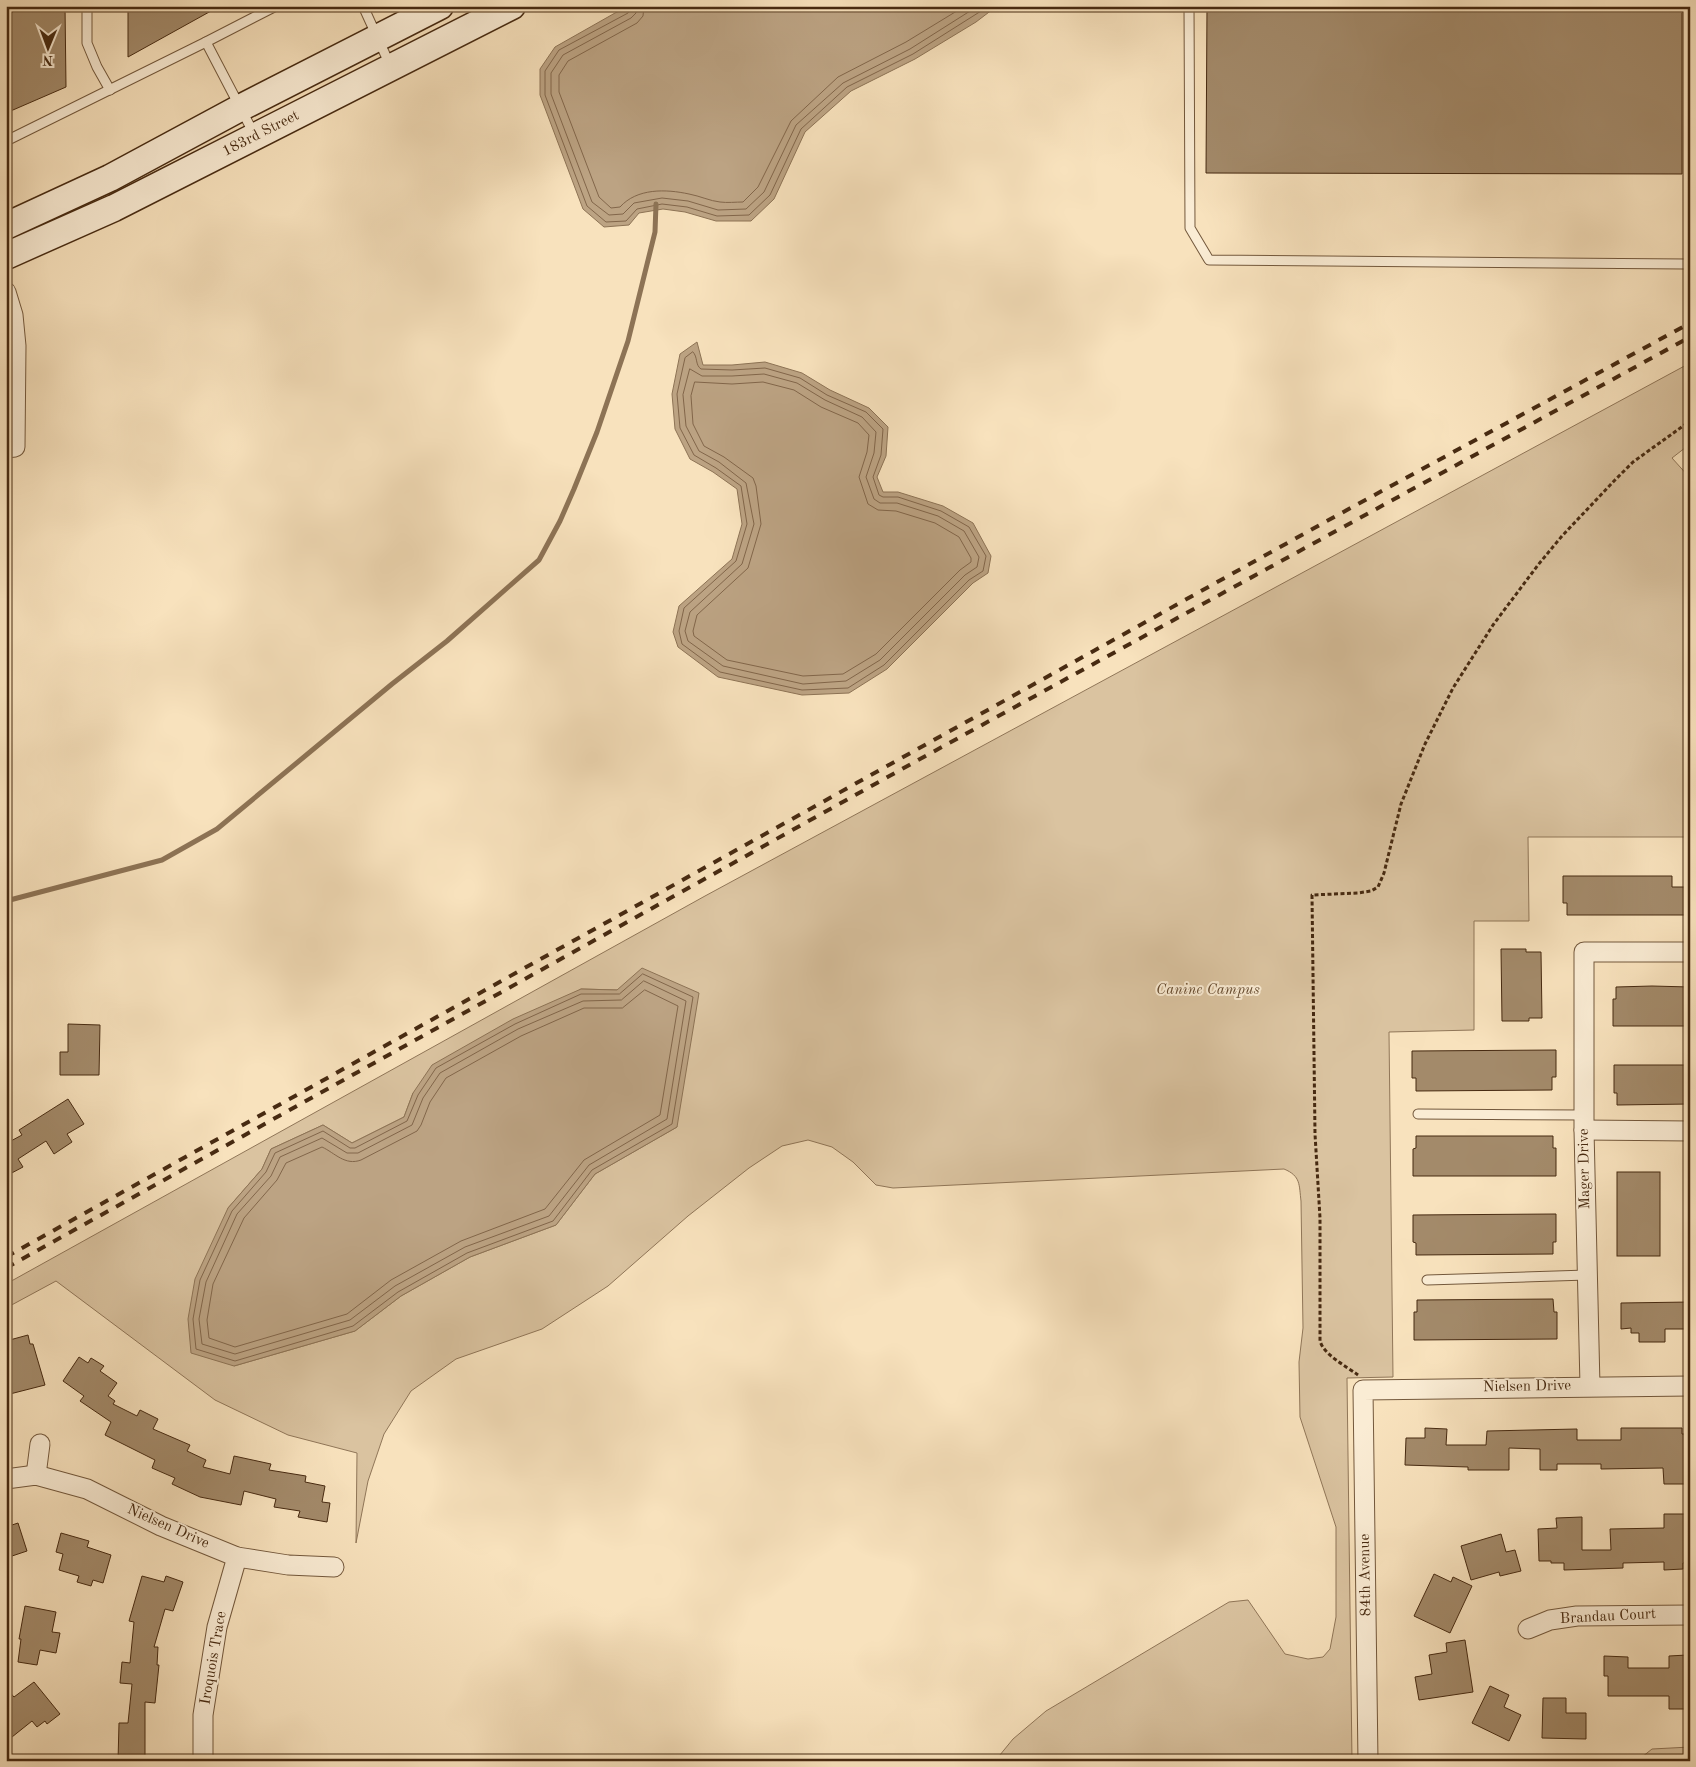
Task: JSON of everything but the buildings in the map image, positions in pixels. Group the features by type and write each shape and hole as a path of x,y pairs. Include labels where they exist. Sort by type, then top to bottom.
{"street":[{"path":"6,226 110,178 240,108 440,6"},
{"name":"183rd Street","path":"6,256 114,208 512,6"},
{"path":"6,292 14,315 16,346 10,447"},
{"name":"Mager Drive","path":"1590,1386 1584,1122 1584,952 1690,952"},
{"path":"1584,1122 1690,1131"},
{"name":"Nielsen Drive","path":"1363,1384 1690,1386"},
{"name":"84th Avenue","path":"1363,1384 1368,1761"},
{"path":"36,1475 40,1444"},
{"name":"Nielsen Drive","path":"6,1479 36,1475 87,1489 161,1526 237,1557 288,1565 334,1567"},
{"name":"Iroquois Trace","path":"203,1761 203,1715 217,1628 237,1557"},
{"name":"Brandau Court","path":"1528,1629 1550,1620 1577,1616 1690,1615"}],"lane":[{"path":"87,6 88,43 97,67 110,90"},
{"path":"6,141 276,6"},
{"path":"363,6 392,67"},
{"path":"1189,6 1190,228 1209,260 1690,263"},
{"path":"206,42 256,137"},
{"path":"1418,1114 1584,1122"},
{"path":"1427,1280 1588,1275"}],"path":[{"path":"1363,1384 1327,1354 1322,1348 1320,1341 1320,1218 1315,1114 1312,895 1358,893 1371,891 1378,887 1384,873 1401,804 1425,744 1453,688 1493,625 1562,536 1632,462 1690,421"}],"green space":[{"name":"Canine Campus","path":"1690,363 1690,444 1672,458 1690,478 1690,837 1528,837 1529,921 1474,921 1474,1030 1389,1032 1393,1377 1347,1378 1352,1761 995,1761 1013,1739 1046,1711 1229,1602 1248,1600 1285,1654 1308,1659 1323,1657 1330,1649 1336,1617 1336,1527 1300,1417 1299,1362 1303,1328 1301,1201 1296,1178 1284,1169 893,1188 876,1185 853,1162 832,1147 808,1140 782,1146 749,1168 688,1216 608,1286 542,1329 456,1359 411,1391 384,1434 368,1481 356,1543 357,1453 288,1435 215,1400 56,1281 6,1308 6,1284 705,896","holes":["581,989 617,990 677,1127 595,1174 556,1225 470,1257 401,1296 355,1331 234,1366 228,1208 262,1169 271,1149 323,1125 352,1143 404,1117 413,1093"]},
{"path":"1690,1747 1690,1761 1637,1761 1652,1749"}],"water":[{"path":"630,6 997,6 976,22 915,59 851,91 805,132 774,199 751,221 716,221 685,212 663,209 639,213 629,225 604,227 583,209 540,95 540,69 555,47"},
{"path":"697,342 703,365 765,362 802,373 830,390 869,408 888,427 886,456 877,477 883,492 898,492 943,506 973,523 991,556 988,573 973,583 887,669 849,693 802,695 718,677 678,647 673,632 679,606 732,559 742,524 737,489 690,459 675,429 672,394 680,354"},
{"path":"642,968 699,993 677,1127 595,1174 556,1225 470,1257 401,1296 355,1331 234,1366 191,1353 188,1319 195,1279 228,1208 262,1169 271,1149 323,1125 352,1143 404,1117 413,1093 432,1065 513,1019 581,989 617,990"}],"waterway":[{"path":"6,901 162,860 217,829 392,684 447,641 539,560 560,521 574,489 597,432 628,341 655,232 656,204"}],"railway":[{"path":"6,1257 1325,522 1690,323"},
{"path":"6,1268 920,759 1690,337"}]}
